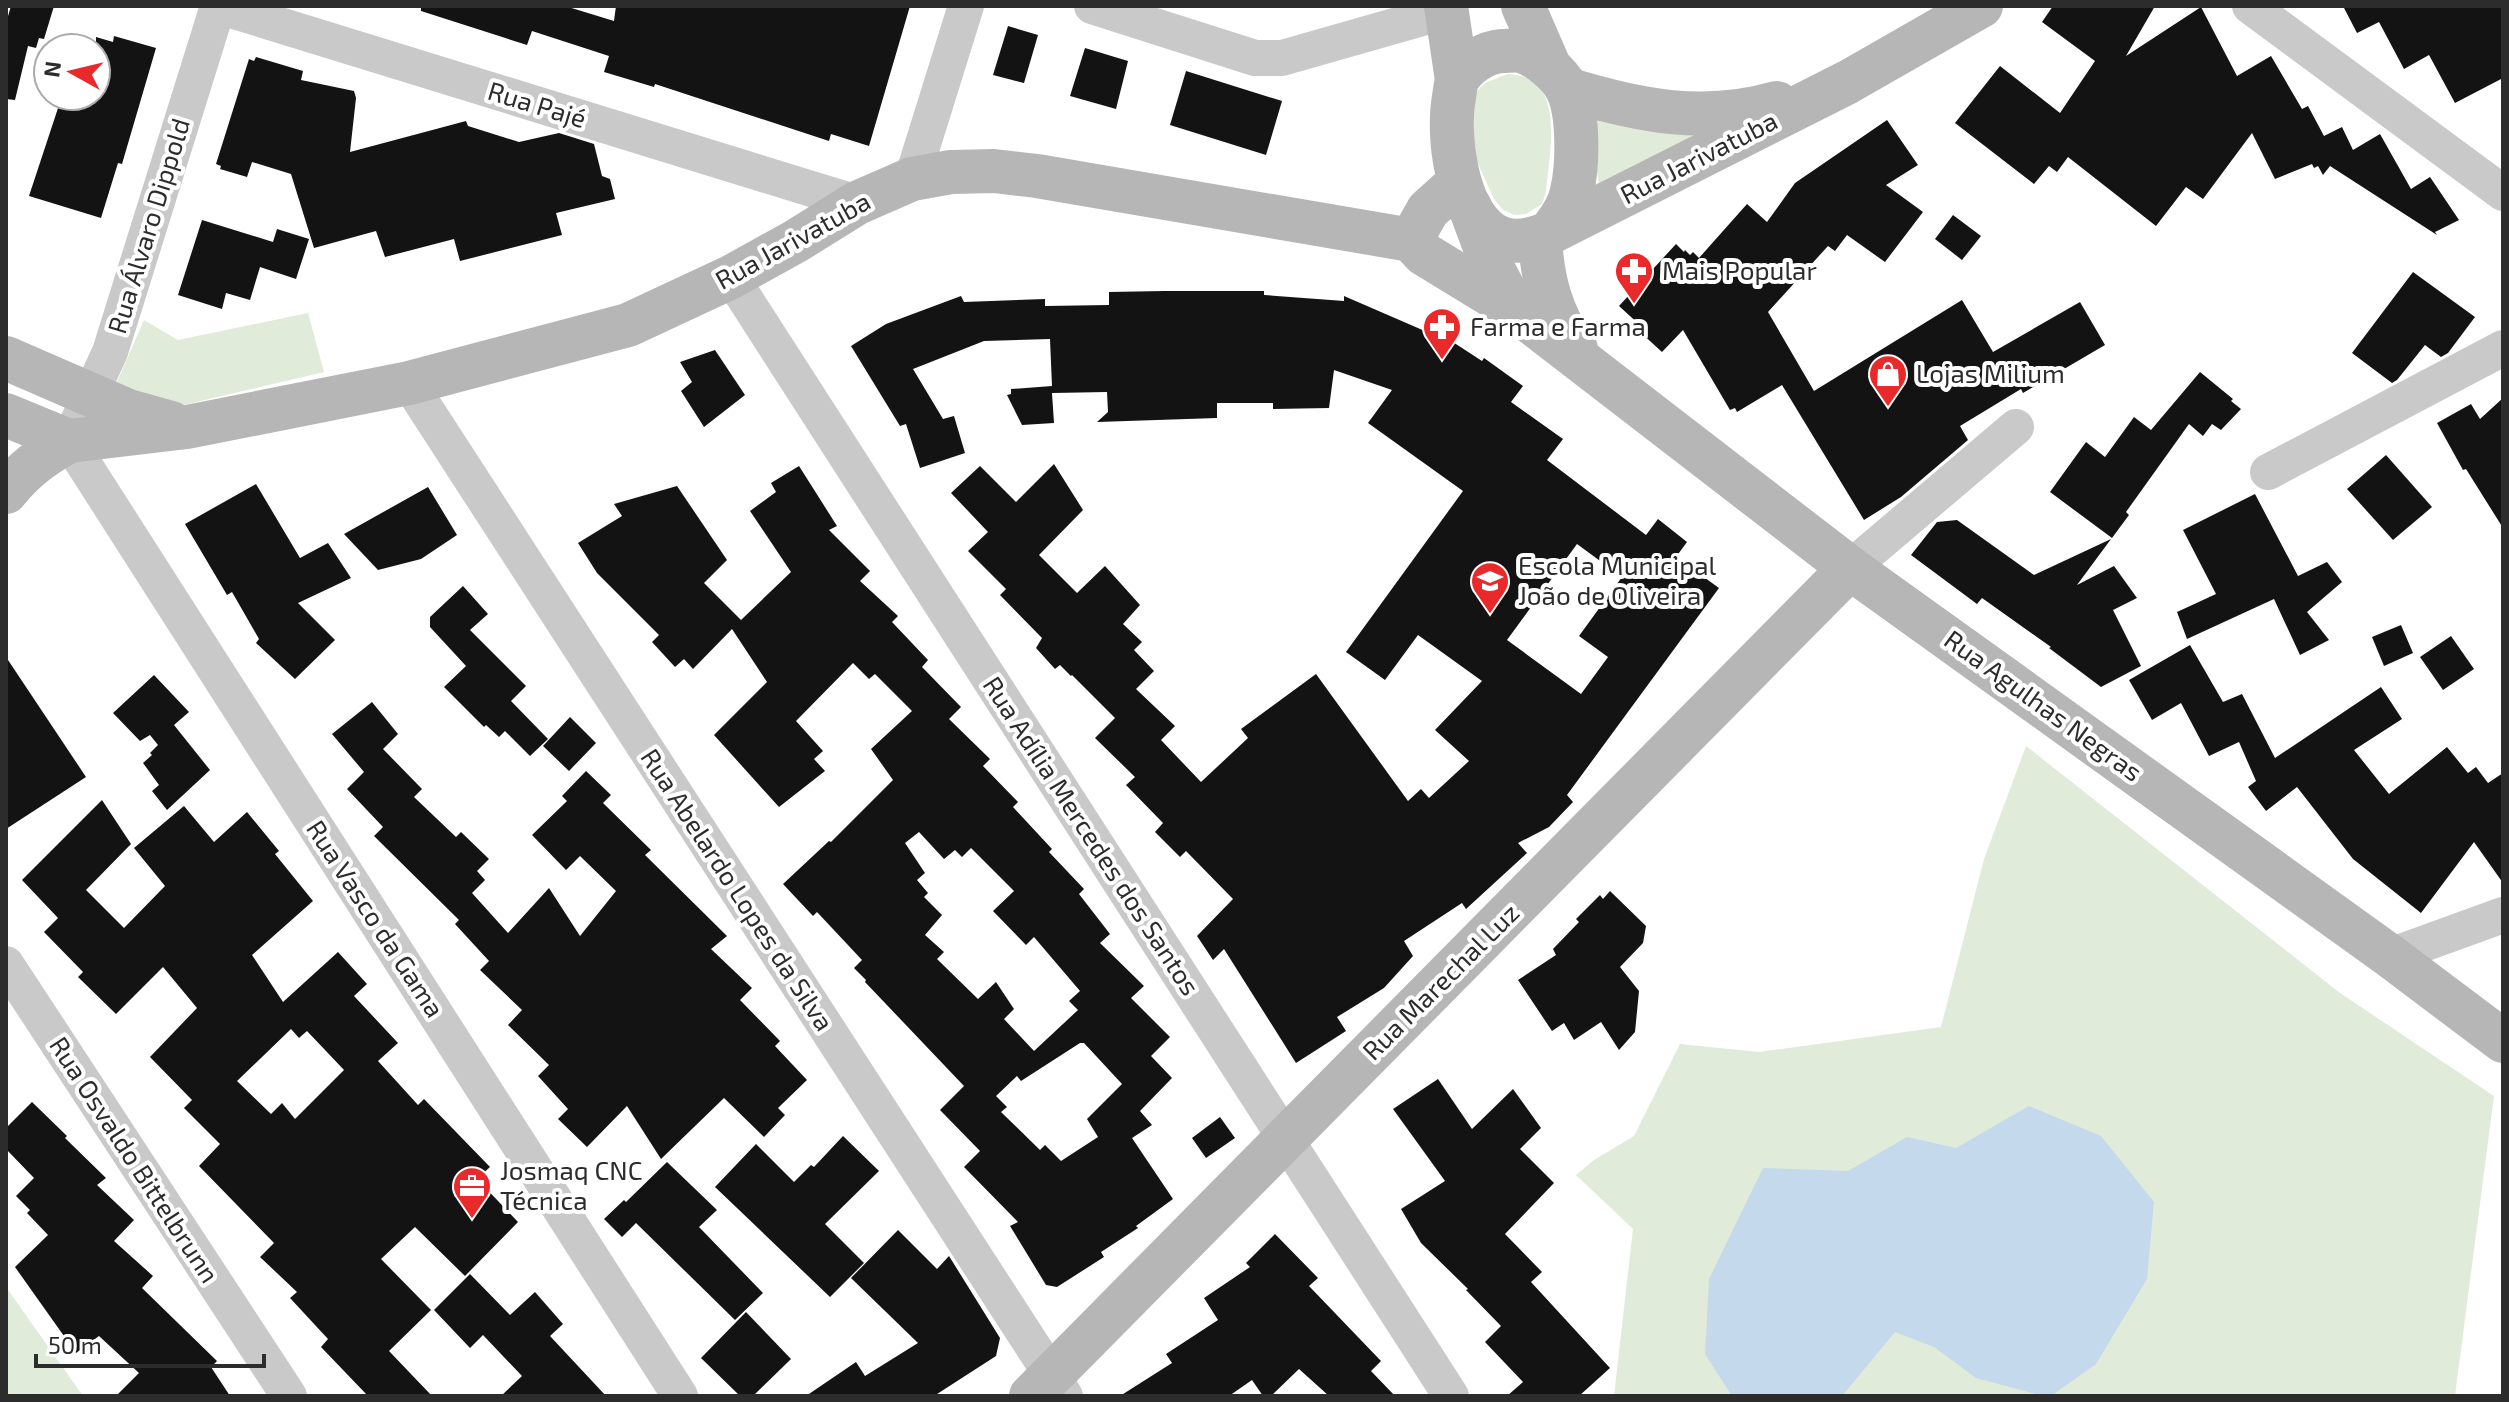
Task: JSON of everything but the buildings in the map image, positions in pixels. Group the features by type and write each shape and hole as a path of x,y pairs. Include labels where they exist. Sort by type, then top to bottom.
{"main road":[{"path":"1521,240 1561,219 1572,194 1576,159 1574,119 1559,78 1523,6"},
{"name":"Rua Jarivatuba","path":"6,415 69,441 187,427 409,383 628,325 731,277 857,203 912,179 951,172 994,171 1037,176 1424,251 1521,240 1848,82 1981,6"},
{"path":"1424,251 1428,210 1465,194 1453,155 1451,118 1457,80 1447,8"},
{"path":"1457,80 1473,63 1491,52 1520,50 1559,78"},
{"name":"Rua Jarivatuba","path":"1559,78 1647,110 1697,115 1746,112 1848,82"},
{"name":"Rua Agulhas Negras","path":"1465,194 1521,240 1545,285 1560,328 1586,364"},
{"name":"Rua Agulhas Negras","path":"1514,309 1521,240"},
{"name":"Rua Agulhas Negras","path":"1424,251 1514,309 1850,568 2390,956 2503,1041"},
{"name":"Rua Jarivatuba","path":"6,358 128,411 187,427"},
{"path":"6,492 19,475 69,441"},
{"name":"Rua Marechal Luz","path":"1049,1389 1286,1139 1850,568"}],"street":[{"name":"Rua Pajé","path":"218,6 857,203"},
{"name":"Rua Álvaro Dippold","path":"69,441 110,352 218,6"},
{"path":"912,179 966,6"},
{"path":"1092,6 1255,58 1282,58 1447,8"},
{"path":"2250,6 2503,193"},
{"name":"Rua Adília Mercedes dos Santos","path":"731,277 1451,1396"},
{"path":"2268,472 2503,348"},
{"name":"Rua Abelardo Lopes da Silva","path":"409,383 1049,1389"},
{"path":"1850,568 2016,427"},
{"name":"Rua Vasco da Gama","path":"69,441 680,1396"},
{"path":"2390,956 2503,915"},
{"name":"Rua Osvaldo Bittelbrunn","path":"6,964 289,1396"}],"green space":[{"path":"1507,74 1526,78 1539,88 1547,101 1550,118 1546,192 1542,204 1526,214 1515,215 1503,210 1494,199 1470,146 1475,93 1485,83"},
{"path":"1590,112 1721,125 1599,188"},
{"path":"308,313 324,372 179,406 111,396 144,320 178,340"},
{"path":"2026,746 2340,993 2494,1096 2455,1396 1614,1396 1633,1229 1576,1175 1594,1160 1634,1136 1680,1044 1759,1052 1941,1027 1984,859"},
{"path":"6,1287 83,1396 6,1396"}],"water":[{"path":"2029,1106 2101,1136 2154,1202 2147,1279 2096,1364 2051,1396 2043,1396 1976,1378 1934,1347 1895,1332 1842,1396 1732,1396 1705,1354 1709,1279 1763,1168 1848,1171 1907,1137 1956,1148"}],"place":[{"name":"Mais Popular","path":"1634,305"},
{"name":"Farma e Farma","path":"1442,361"},
{"name":"Lojas Milium","path":"1888,408"},
{"name":"Escola Municipal João de Oliveira","path":"1490,615"},
{"name":"Josmaq CNC Técnica","path":"472,1220"}]}
